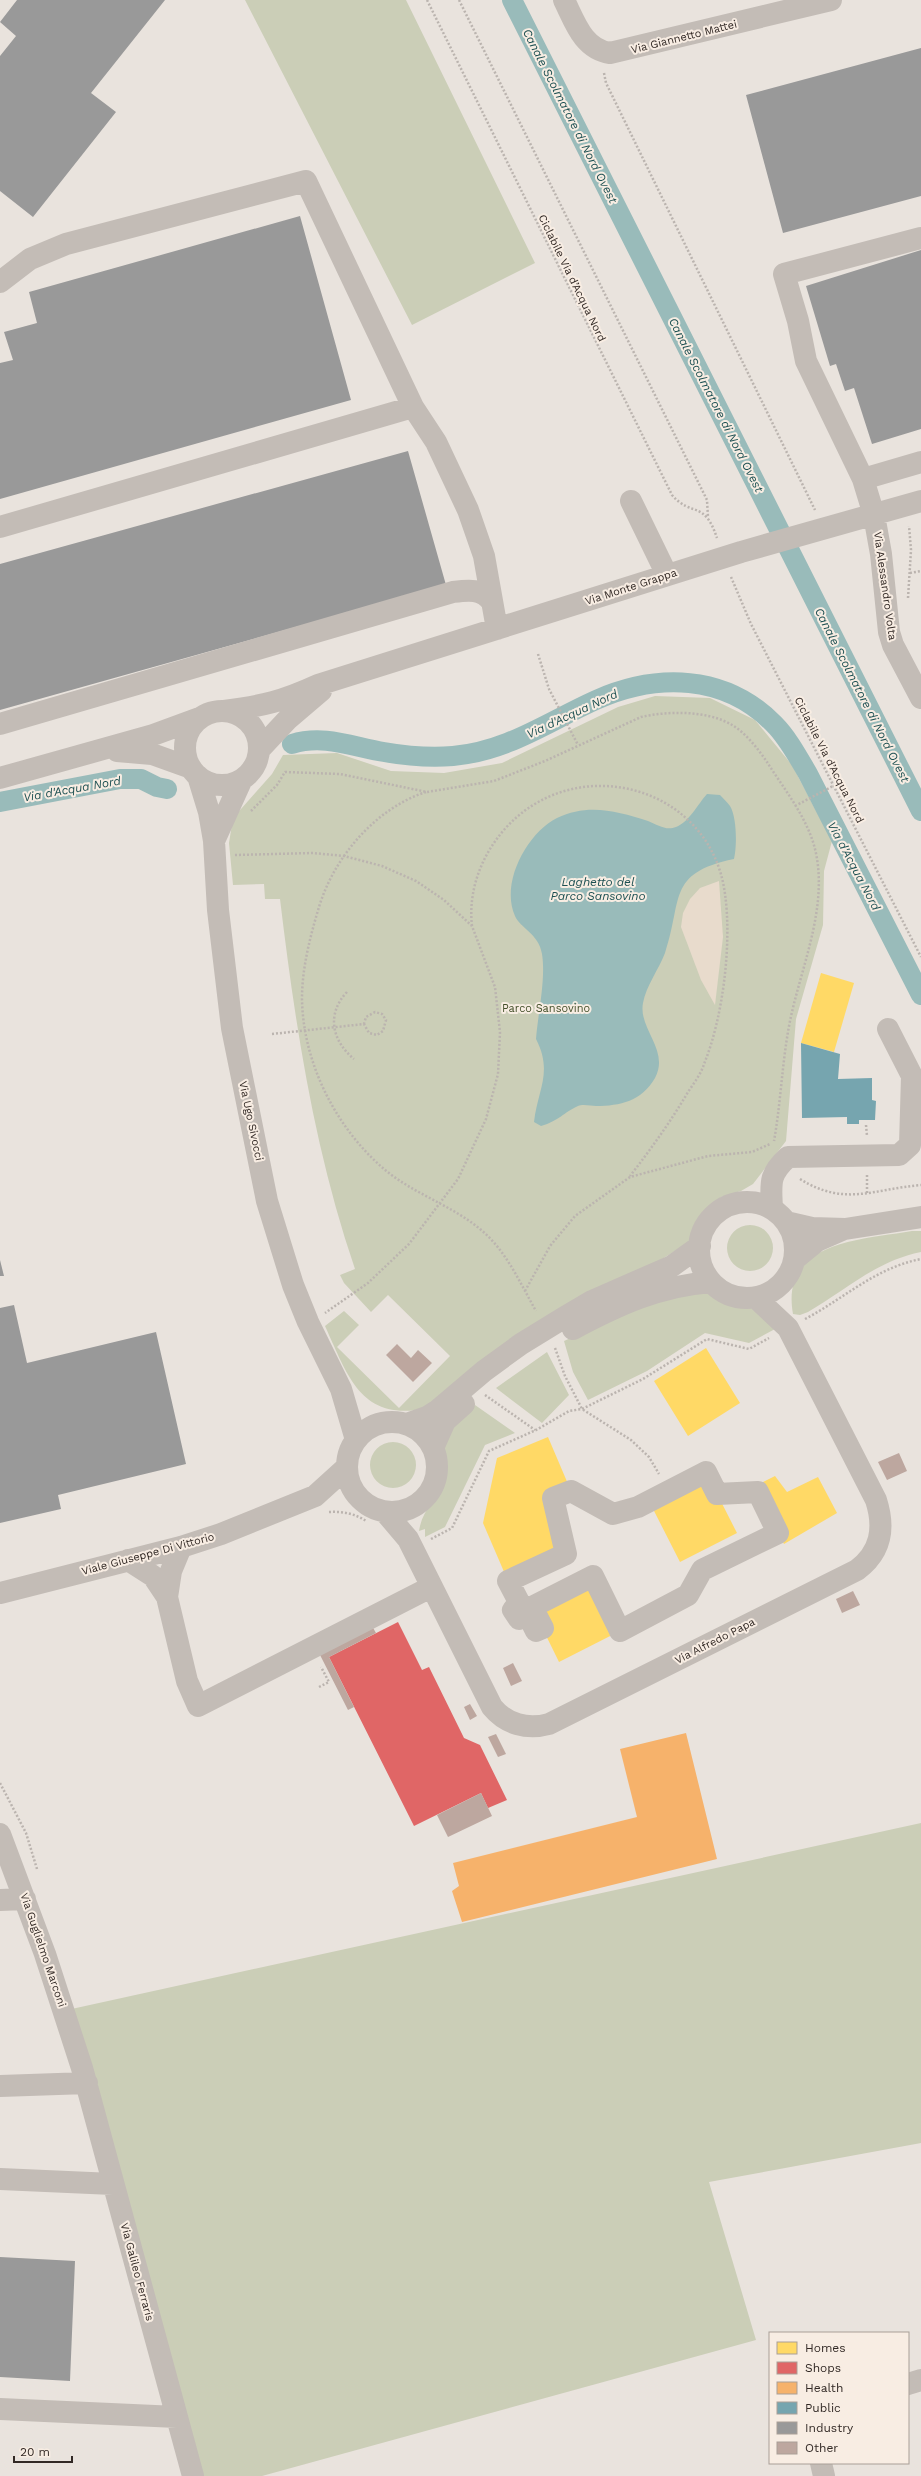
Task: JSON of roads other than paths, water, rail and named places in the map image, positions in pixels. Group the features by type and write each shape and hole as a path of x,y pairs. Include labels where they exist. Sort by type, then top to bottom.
{"street":[{"name":"Via Giannetto Mattei","path":"564,0 588,43 601,52 623,52 831,0"},
{"path":"0,282 30,259 66,244 306,180 413,407 436,442 468,510 484,556 497,629"},
{"name":"Via Alessandro Volta","path":"921,238 784,274 798,321 806,361 864,479 874,515 881,554 889,632 893,645 921,698"},
{"path":"0,527 413,407"},
{"path":"864,479 921,462"},
{"path":"631,501 667,575"},
{"name":"Via Monte Grappa","path":"224,711 264,706 286,699 318,685 667,575 741,552 912,503"},
{"path":"0,724 453,592 470,590 480,592 492,602"},
{"name":"Via Monte Grappa","path":"259,750 305,704 342,678"},
{"path":"0,778 153,735 213,712 224,711 236,713 246,719 253,728 259,750 254,767 242,779 231,784 220,785 208,782 194,772 152,754 102,750"},
{"path":"194,772 185,745 187,734 202,716"},
{"name":"Via Ugo Sivocci","path":"194,772 209,812 214,841 218,910 232,1028 267,1201 293,1285 308,1322 342,1389 356,1440"},
{"name":"Via Ugo Sivocci","path":"214,841 242,779"},
{"path":"888,1029 912,1076 910,1145 899,1155 796,1156 788,1158 776,1168 770,1181 779,1216 794,1240 795,1259 789,1274 780,1286 769,1294 756,1298 739,1298 724,1292 711,1282 704,1271 700,1246 708,1224 726,1208 749,1202 779,1216 812,1228 845,1229 921,1217"},
{"path":"795,1259 817,1241 845,1229"},
{"path":"407,1424 427,1417 438,1410 521,1344 565,1317 592,1301 672,1266 700,1246"},
{"path":"433,1448 446,1421 481,1390 551,1340 597,1316 672,1286 711,1282"},
{"name":"Via Alfredo Papa","path":"378,1518 408,1539 492,1707 502,1717 512,1723 536,1726 549,1724 572,1713 857,1570 866,1563 878,1546 882,1525 881,1514 876,1500 787,1327 780,1286"},
{"name":"Via Alfredo Papa","path":"756,1298 787,1327"},
{"name":"Via Ugo Sivocci","path":"342,1389 379,1424"},
{"path":"392,1422 407,1424 426,1437 433,1448 437,1461 436,1475 432,1489 413,1508 378,1518 367,1505 358,1498 350,1483 347,1466 348,1457 356,1440 370,1427 392,1422"},
{"name":"Viale Giuseppe Di Vittorio","path":"319,1504 347,1466"},
{"path":"706,1472 717,1494 758,1492 778,1533 702,1570 688,1595 620,1631 593,1576 532,1607 543,1628 536,1631 528,1615 519,1619 517,1617 513,1610 519,1602 508,1581 566,1554 553,1498 571,1491 612,1514 638,1507 667,1493 706,1472"},
{"name":"Viale Giuseppe Di Vittorio","path":"0,1593 181,1547 228,1531 319,1504 358,1498"},
{"path":"408,1539 413,1508"},
{"path":"167,1597 171,1571 181,1547"},
{"path":"128,1560 153,1576 167,1597 187,1681 198,1706 291,1657 431,1587"},
{"name":"Via Guglielmo Marconi","path":"0,1834 5,1865 25,1899 84,2076"},
{"path":"0,1900 25,1899"},
{"path":"0,2086 84,2076"},
{"name":"Via Galileo Ferraris","path":"84,2076 193,2476"},
{"path":"0,2179 113,2184"},
{"path":"909,2384 921,2380"},
{"path":"0,2409 177,2417"},
{"path":"821,2464 824,2476"}],"water":[{"name":"Laghetto del Parco Sansovino","path":"707,794 720,795 730,806 735,824 735,854 734,859 712,865 697,872 687,881 681,891 665,953 647,990 643,1003 645,1022 659,1058 659,1068 655,1078 644,1092 630,1101 605,1106 580,1105 552,1122 541,1126 534,1122 544,1071 541,1051 536,1039 543,964 542,954 537,941 517,920 511,903 511,889 519,860 536,835 546,825 569,813 602,810 625,814 662,827 672,828 681,825"}],"waterway":[{"name":"Canale Scolmatore di Nord Ovest","path":"512,0 921,811"},
{"name":"Via d'Acqua Nord","path":"292,744 316,740 338,742 401,755 444,757 473,753 509,742 596,700 619,691 643,685 690,683 712,687 734,695 755,708 774,724 784,735 808,774 921,995"},
{"name":"Via d'Acqua Nord","path":"0,802 120,779 141,779 157,787 167,789"}],"park label":[{"name":"Parco Sansovino","path":"546,1008"}]}
